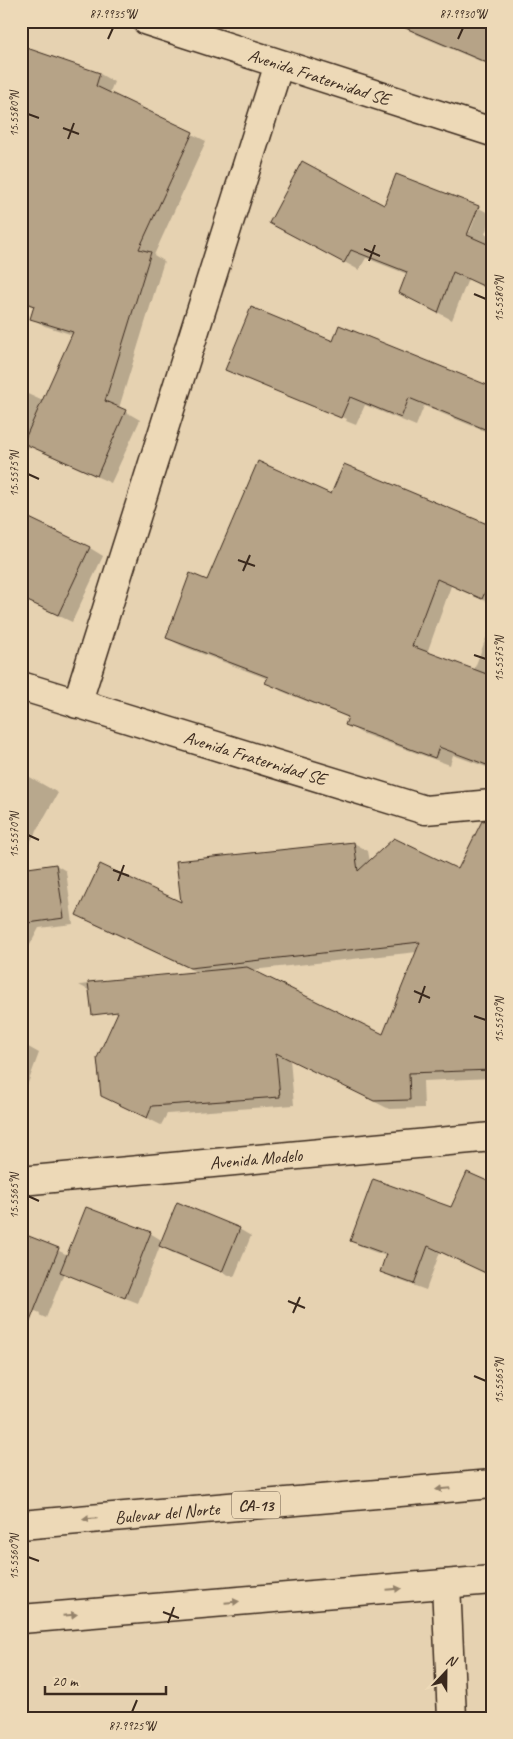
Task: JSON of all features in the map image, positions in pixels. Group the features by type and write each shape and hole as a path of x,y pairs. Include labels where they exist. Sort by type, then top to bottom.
{"main road":[{"name":"Avenida Fraternidad SE","path":"147,21 492,132"},
{"path":"77,704 279,64"},
{"name":"Avenida Fraternidad SE","path":"21,686 425,810 492,804"},
{"name":"Avenida Modelo","path":"21,1182 492,1137"},
{"name":"Bulevar del Norte","path":"21,1525 492,1484"},
{"path":"21,1619 492,1580"},
{"path":"446,1584 452,1718"}],"building":[{"path":"389,21 492,21 492,65"},
{"path":"21,46 100,73 96,86 193,132 139,249 151,252 105,401 126,410 97,476 23,443 73,332 30,319 34,306 21,301"},
{"path":"302,161 384,205 396,174 479,206 467,235 492,246 492,290 453,272 438,313 399,293 407,272 351,250 344,263 269,223"},
{"path":"251,307 333,341 339,325 492,387 492,432 409,398 401,418 350,397 341,418 225,370"},
{"path":"258,461 331,494 344,464 492,526 492,576 482,599 437,579 412,646 492,676 492,767 439,747 435,758 345,725 348,717 265,683 268,677 166,638 190,573 207,580"},
{"path":"21,514 90,547 58,615 21,598"},
{"path":"492,820 492,1070 409,1073 410,1100 374,1101 276,1053 280,1097 152,1106 147,1118 101,1096 97,1058 118,1012 92,1015 88,982 247,967 383,1034 420,942 190,968 76,915 100,864 181,902 176,861 354,842 358,871 394,838 458,869 482,821"},
{"path":"56,864 64,918 21,924 21,869"},
{"path":"467,1172 492,1183 492,1276 428,1246 414,1284 380,1272 386,1254 350,1241 373,1179 451,1207"},
{"path":"177,1202 240,1228 222,1272 159,1246"},
{"path":"86,1207 151,1232 125,1298 60,1272"},
{"path":"21,1233 59,1248 23,1339 21,1338"}]}
